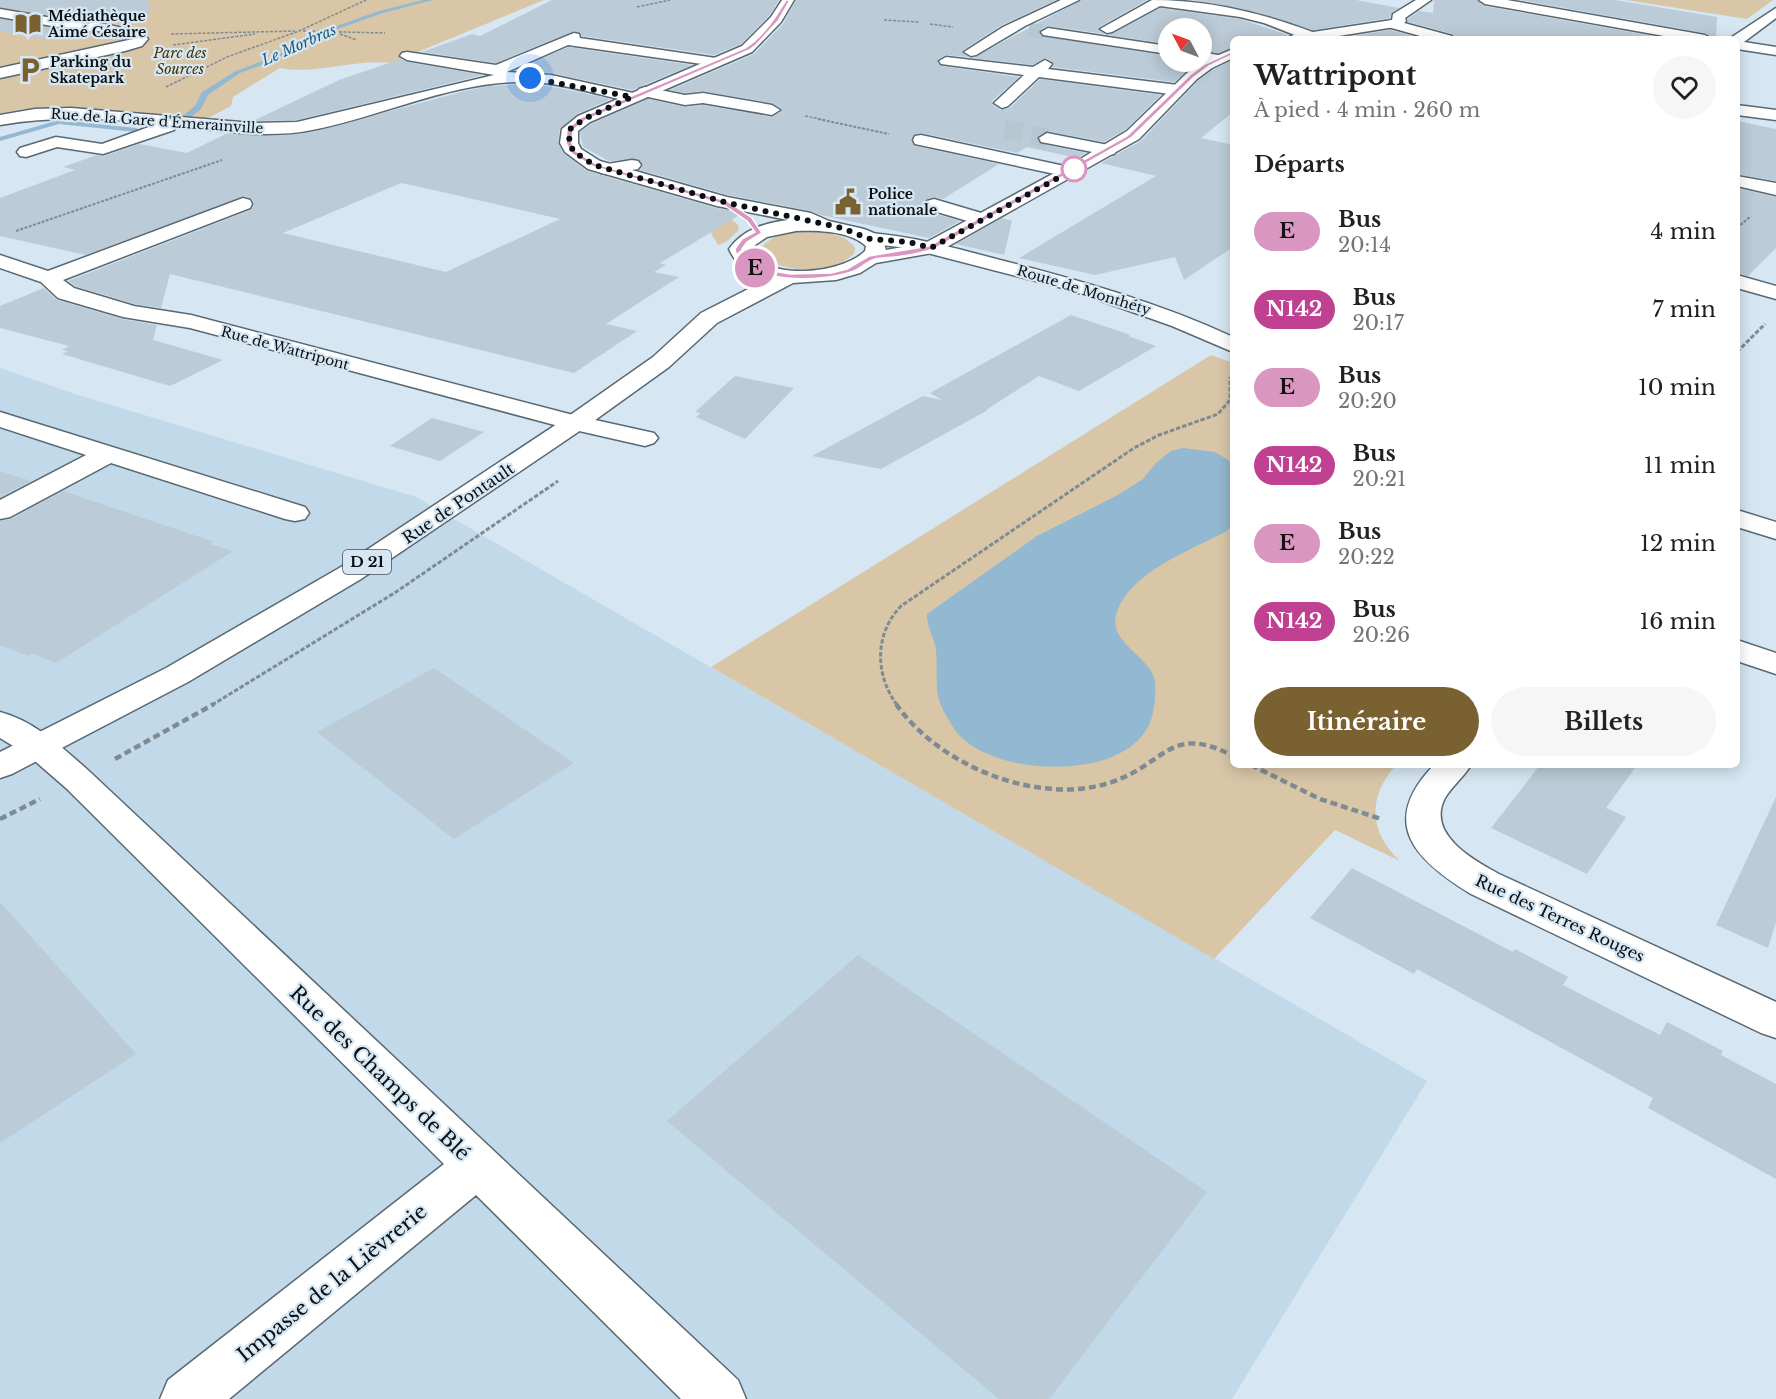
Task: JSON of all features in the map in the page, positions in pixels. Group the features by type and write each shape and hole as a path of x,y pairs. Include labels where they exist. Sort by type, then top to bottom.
{"street":[{"path":"788,0 776,20 754,44 584,119 570,129 569,143 582,159 607,169 724,202 811,219 822,225"},
{"path":"971,52 1011,27 1047,9 1073,0"},
{"path":"1107,29 1158,2 1240,13 1269,20 1310,36 1393,24 1399,22 1399,16 1425,0"},
{"path":"1485,0 1688,36"},
{"path":"1740,41 1776,12"},
{"path":"0,13 87,28 94,26 137,35 140,41 129,46 0,72"},
{"path":"1393,24 1436,36"},
{"path":"1011,27 1029,30"},
{"path":"1047,32 1158,49"},
{"path":"407,56 501,74 572,39 716,62"},
{"path":"1740,44 1776,51"},
{"path":"1002,103 1035,72 1072,47"},
{"path":"871,248 849,271 811,277 774,274 749,266 740,258 739,249 744,241 759,233 787,226 822,225 858,232 871,248 903,254 931,248 1133,135 1192,76 1218,56"},
{"path":"946,61 1178,90"},
{"name":"Rue de la Gare d'Émerainville","path":"0,120 64,111 253,129 303,127 501,74 638,95 685,100 703,98 771,110"},
{"path":"0,105 38,113"},
{"path":"1740,110 1776,115"},
{"path":"26,152 56,142 103,149 175,123"},
{"path":"1047,138 1108,150"},
{"path":"921,140 1069,172"},
{"path":"607,169 632,165"},
{"path":"1740,182 1776,189"},
{"path":"724,202 749,219 759,233"},
{"path":"48,278 243,204"},
{"path":"934,204 981,219"},
{"name":"Route de Monthéty","path":"931,248 1109,296 1180,321 1230,344"},
{"name":"Rue de Wattripont","path":"0,261 48,278 66,293 131,312 191,322 575,423 645,438"},
{"name":"Rue de Pontault","path":"709,318 727,289 749,266"},
{"name":"Rue de Pontault","path":"0,766 188,670 340,579 456,505 575,423 661,362 709,318 790,276"},
{"path":"1740,282 1776,293"},
{"path":"0,419 296,513"},
{"path":"0,512 108,454"},
{"path":"1740,519 1776,531"},
{"path":"1740,651 1776,664"},
{"name":"Rue des Champs de Blé","path":"0,723 40,747 78,780 719,1399"},
{"name":"Rue des Terres Rouges","path":"1452,768 1430,794 1423,812 1430,838 1452,862 1485,884 1776,1021"},
{"name":"Impasse de la Lièvrerie","path":"187,1399 477,1166"}],"path":[{"path":"159,91 227,57 299,31 366,0"},
{"path":"637,7 670,0"},
{"path":"884,20 918,22"},
{"path":"930,24 953,27"},
{"path":"137,35 312,31 335,33 357,40"},
{"path":"172,45 279,32"},
{"path":"11,232 225,159"},
{"path":"1740,349 1768,320"},
{"path":"1230,375 1228,404 1218,414 1159,435 1134,448 901,606 888,619 885,627 881,670 890,696 932,741 980,770 1003,780 1064,788 1102,785 1127,777 1177,745 1187,742 1213,746 1230,754"},
{"path":"1257,768 1320,799 1382,819"}],"shaded area":[{"path":"0,368 78,395 416,497 1427,1081 1232,1399 0,1399"},
{"path":"1183,448 1215,452 1230,461 1230,528 1149,573 1125,597 1117,612 1115,623 1117,632 1145,663 1155,680 1153,712 1142,736 1121,753 1092,763 1060,767 1026,765 996,757 970,744 953,727 939,700 936,651 927,614 1037,536 1118,495 1143,479 1156,463 1171,451"}],"green space":[{"name":"Parc des Sources","path":"0,0 544,0 391,63 363,63 308,70 280,68 233,97 231,106 195,125 37,113 25,109 0,114"},
{"path":"1626,0 1773,0 1747,19"},
{"path":"727,215 738,225 739,230 726,242 718,245 705,223"},
{"path":"800,232 838,235 850,242 855,248 854,254 845,261 833,265 808,269 782,266 761,256 760,250 763,245 772,239"},
{"path":"1211,355 1230,362 1230,768 1394,768 1380,789 1375,814 1382,838 1389,850 1400,861 1335,830 1214,959 711,667"}],"building":[{"path":"0,0 148,0 150,12 110,23 94,20 87,22 0,7"},
{"path":"552,0 779,0 769,16 741,44 714,55 582,36 579,32 574,31 496,63 422,52 472,34 480,36"},
{"path":"796,0 1056,0 1002,25 963,50 962,53 969,57 946,55 937,62 941,66 1019,77 992,101 993,105 1001,110 1010,108 1040,79 1161,95 1126,129 1104,142 1047,131 1037,137 1041,144 1086,153 1077,158 1027,147 1017,153 921,133 915,134 911,139 915,146 999,164 943,199 933,197 925,200 923,206 926,211 960,221 929,238 728,195 640,170 643,165 638,159 609,161 583,147 580,132 591,124 648,99 685,107 703,105 772,117 781,112 781,108 772,103 703,91 685,93 670,90 754,54 783,24"},
{"path":"1081,0 1147,0 1099,27 1098,30 1105,34 1048,26 1039,31 1041,36 1158,54 1158,72 1186,72 1174,82 1052,67 1054,64 1046,58 1033,65 973,58"},
{"path":"1193,0 1356,0 1399,8 1392,12 1390,18 1313,30 1256,12"},
{"path":"1434,0 1477,0 1485,6 1651,36 1454,36 1408,22 1408,19 1419,11 1433,13"},
{"path":"1520,0 1615,0 1717,17 1716,36"},
{"path":"1160,8 1240,19 1288,35 1230,36 1230,48 1218,53 1212,52 1212,18 1158,18 1158,42 1109,35"},
{"name":"Médiathèque Aimé Césaire","path":"0,19 76,32 51,40 0,31"},
{"path":"1390,30 1412,36 1353,36"},
{"path":"568,47 692,65 632,90 551,73 516,70"},
{"path":"401,59 483,75 297,120 253,121 339,80"},
{"path":"1230,62 1230,114 1201,138 1230,144 1230,249 1184,280 1175,257 1095,275 1019,258 1156,176 1101,163 1141,141 1198,81"},
{"path":"531,84 611,99 577,114 560,129 558,143 563,153 587,171 716,208 743,213 660,263 666,265 654,272 679,277 606,324 637,331 574,373 170,274 161,308 135,304 75,286 68,281 251,210 254,205 252,199 244,196 86,255 0,236 0,198 75,170 63,167 97,155 104,156 139,144 187,153 226,134 279,136 312,132 490,86","holes":["401,183 560,219 446,272 283,233"]},
{"path":"1740,122 1776,129 1776,181 1740,175"},
{"path":"1740,189 1776,197 1776,248 1748,276 1740,274"},
{"path":"1002,218 1012,221 1004,255 956,244"},
{"path":"44,288 57,300 122,319 157,325 153,340 223,360 170,386 62,354 68,351 62,350 69,346 0,328 0,306"},
{"path":"1071,315 1156,346 1079,391 1039,376 986,410 988,410 881,469 812,456 923,396 942,400 930,393"},
{"path":"735,376 794,388 745,439 696,417 700,413 695,412"},
{"path":"432,418 484,432 440,461 390,446"},
{"path":"0,471 31,481 0,497"},
{"path":"63,491 214,542 210,544 233,551 56,663 32,653 28,656 0,645 0,521 11,519"},
{"path":"434,668 574,763 454,839 317,732"},
{"path":"1538,768 1635,768 1606,808 1626,817 1587,874 1491,828"},
{"path":"1776,797 1776,922 1768,948 1716,925"},
{"path":"1352,868 1513,952 1515,949 1568,977 1563,985 1660,1035 1667,1022 1723,1051 1721,1055 1776,1084 1776,1179 1648,1108 1653,1098 1417,969 1414,974 1310,918"},
{"path":"0,902 136,1054 0,1143"},
{"path":"858,955 1207,1192 1049,1399 999,1399 667,1121"}],"waterway":[{"name":"Le Morbras","path":"183,119 198,107 205,94 238,72 278,57 327,31 381,12 430,0"},
{"name":"Le Morbras","path":"0,139 59,122 136,130"}],"tunnel":[{"path":"1029,30 1048,32"},
{"path":"1004,129 1047,138"}],"bus line":[{"name":"E","path":"788,0 776,20 747,49 576,123 570,129 569,143 574,152 594,165 724,202 749,219 759,233 744,241 739,249 740,258 749,266 760,271 790,276 831,275 849,271 872,258 931,248 1133,135 1192,76 1207,65 1230,54"}],"place":[{"name":"Médiathèque Aimé Césaire","path":"28,24"},
{"name":"Parking du Skatepark","path":"30,70"},
{"name":"Police nationale","path":"848,202"}],"route":[{"path":"530,78 632,97 576,123 570,129 569,143 574,152 594,165 724,202 811,219 822,225 858,232 870,239 909,242 931,248 958,231 1074,169"}]}
